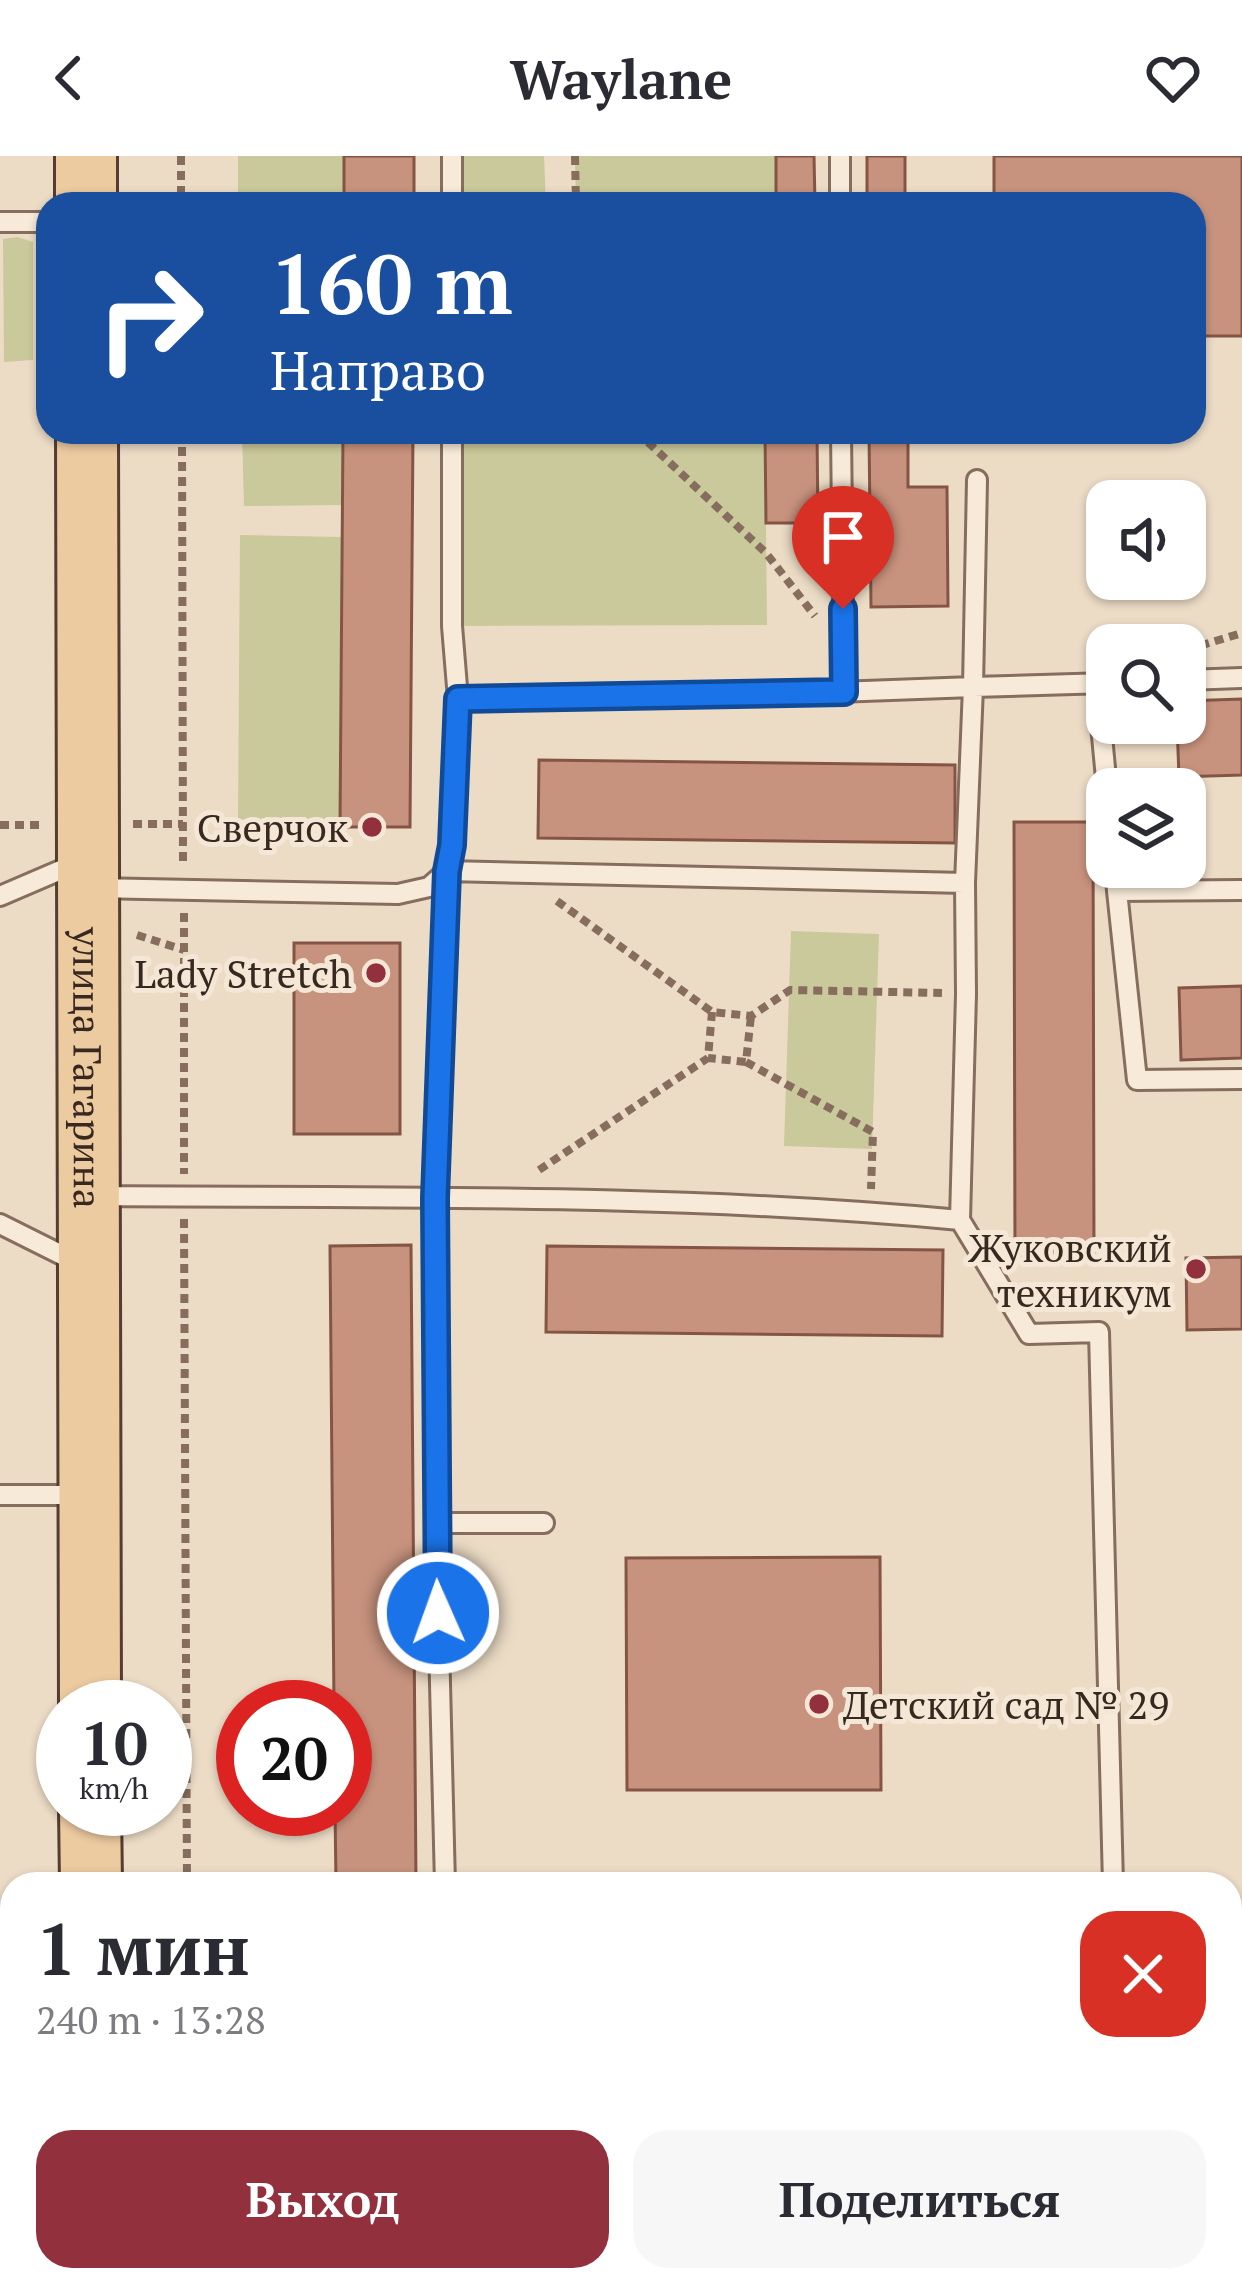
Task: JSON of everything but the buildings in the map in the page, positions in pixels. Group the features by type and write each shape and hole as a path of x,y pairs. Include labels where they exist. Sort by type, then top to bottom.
{"main road":[{"path":"86,156 86,192"},
{"name":"улица Гагарина","path":"86,444 90,1680"},
{"path":"90,1836 91,1872"}],"lane":[{"path":"452,156 452,192"},
{"path":"840,156 840,192"},
{"path":"0,222 36,222"},
{"path":"445,1872 436,1523 435,1198 458,699 452,626 452,444"},
{"path":"841,444 844,692"},
{"path":"977,481 974,687 964,883 960,1220 1029,1334 1099,1332 1113,1872"},
{"path":"1206,680 1242,679"},
{"path":"458,699 1086,684"},
{"path":"0,896 87,873 184,890 398,894 429,887 447,871 964,883"},
{"path":"1117,888 1137,1080 1242,1079"},
{"path":"1117,891 1242,890"},
{"path":"88,1196 494,1199 870,1211 960,1220"},
{"path":"0,1224 88,1269"},
{"path":"0,1495 89,1495"},
{"path":"436,1523 544,1523"}],"path":[{"path":"181,156 181,192"},
{"path":"575,156 576,192"},
{"path":"182,444 187,1872"},
{"path":"651,444 766,553 844,655"},
{"path":"1206,644 1242,633"},
{"path":"517,872 712,1012 751,1016 790,990 966,994"},
{"path":"708,1058 712,1012"},
{"path":"746,1062 751,1016"},
{"path":"494,1199 708,1058 746,1062 873,1132 870,1211"}],"green space":[{"path":"238,156 344,156 344,192 238,192"},
{"path":"452,156 544,156 546,192 452,192"},
{"path":"575,156 776,156 776,192 576,192"},
{"path":"3,239 33,242 33,360 4,362"},
{"path":"242,444 343,444 342,505 244,506"},
{"path":"452,444 765,444 767,625 452,626"},
{"path":"240,535 342,537 340,827 238,819"},
{"path":"791,931 879,934 872,1149 784,1146"}],"place":[{"name":"Сверчок","path":"372,827"},
{"name":"Lady Stretch","path":"376,973"},
{"name":"Жуковский техникум","path":"1196,1269"},
{"name":"Детский сад № 29","path":"819,1704"}],"route":[{"path":"438,1613 435,1198 458,699 844,692 843,609"}]}
